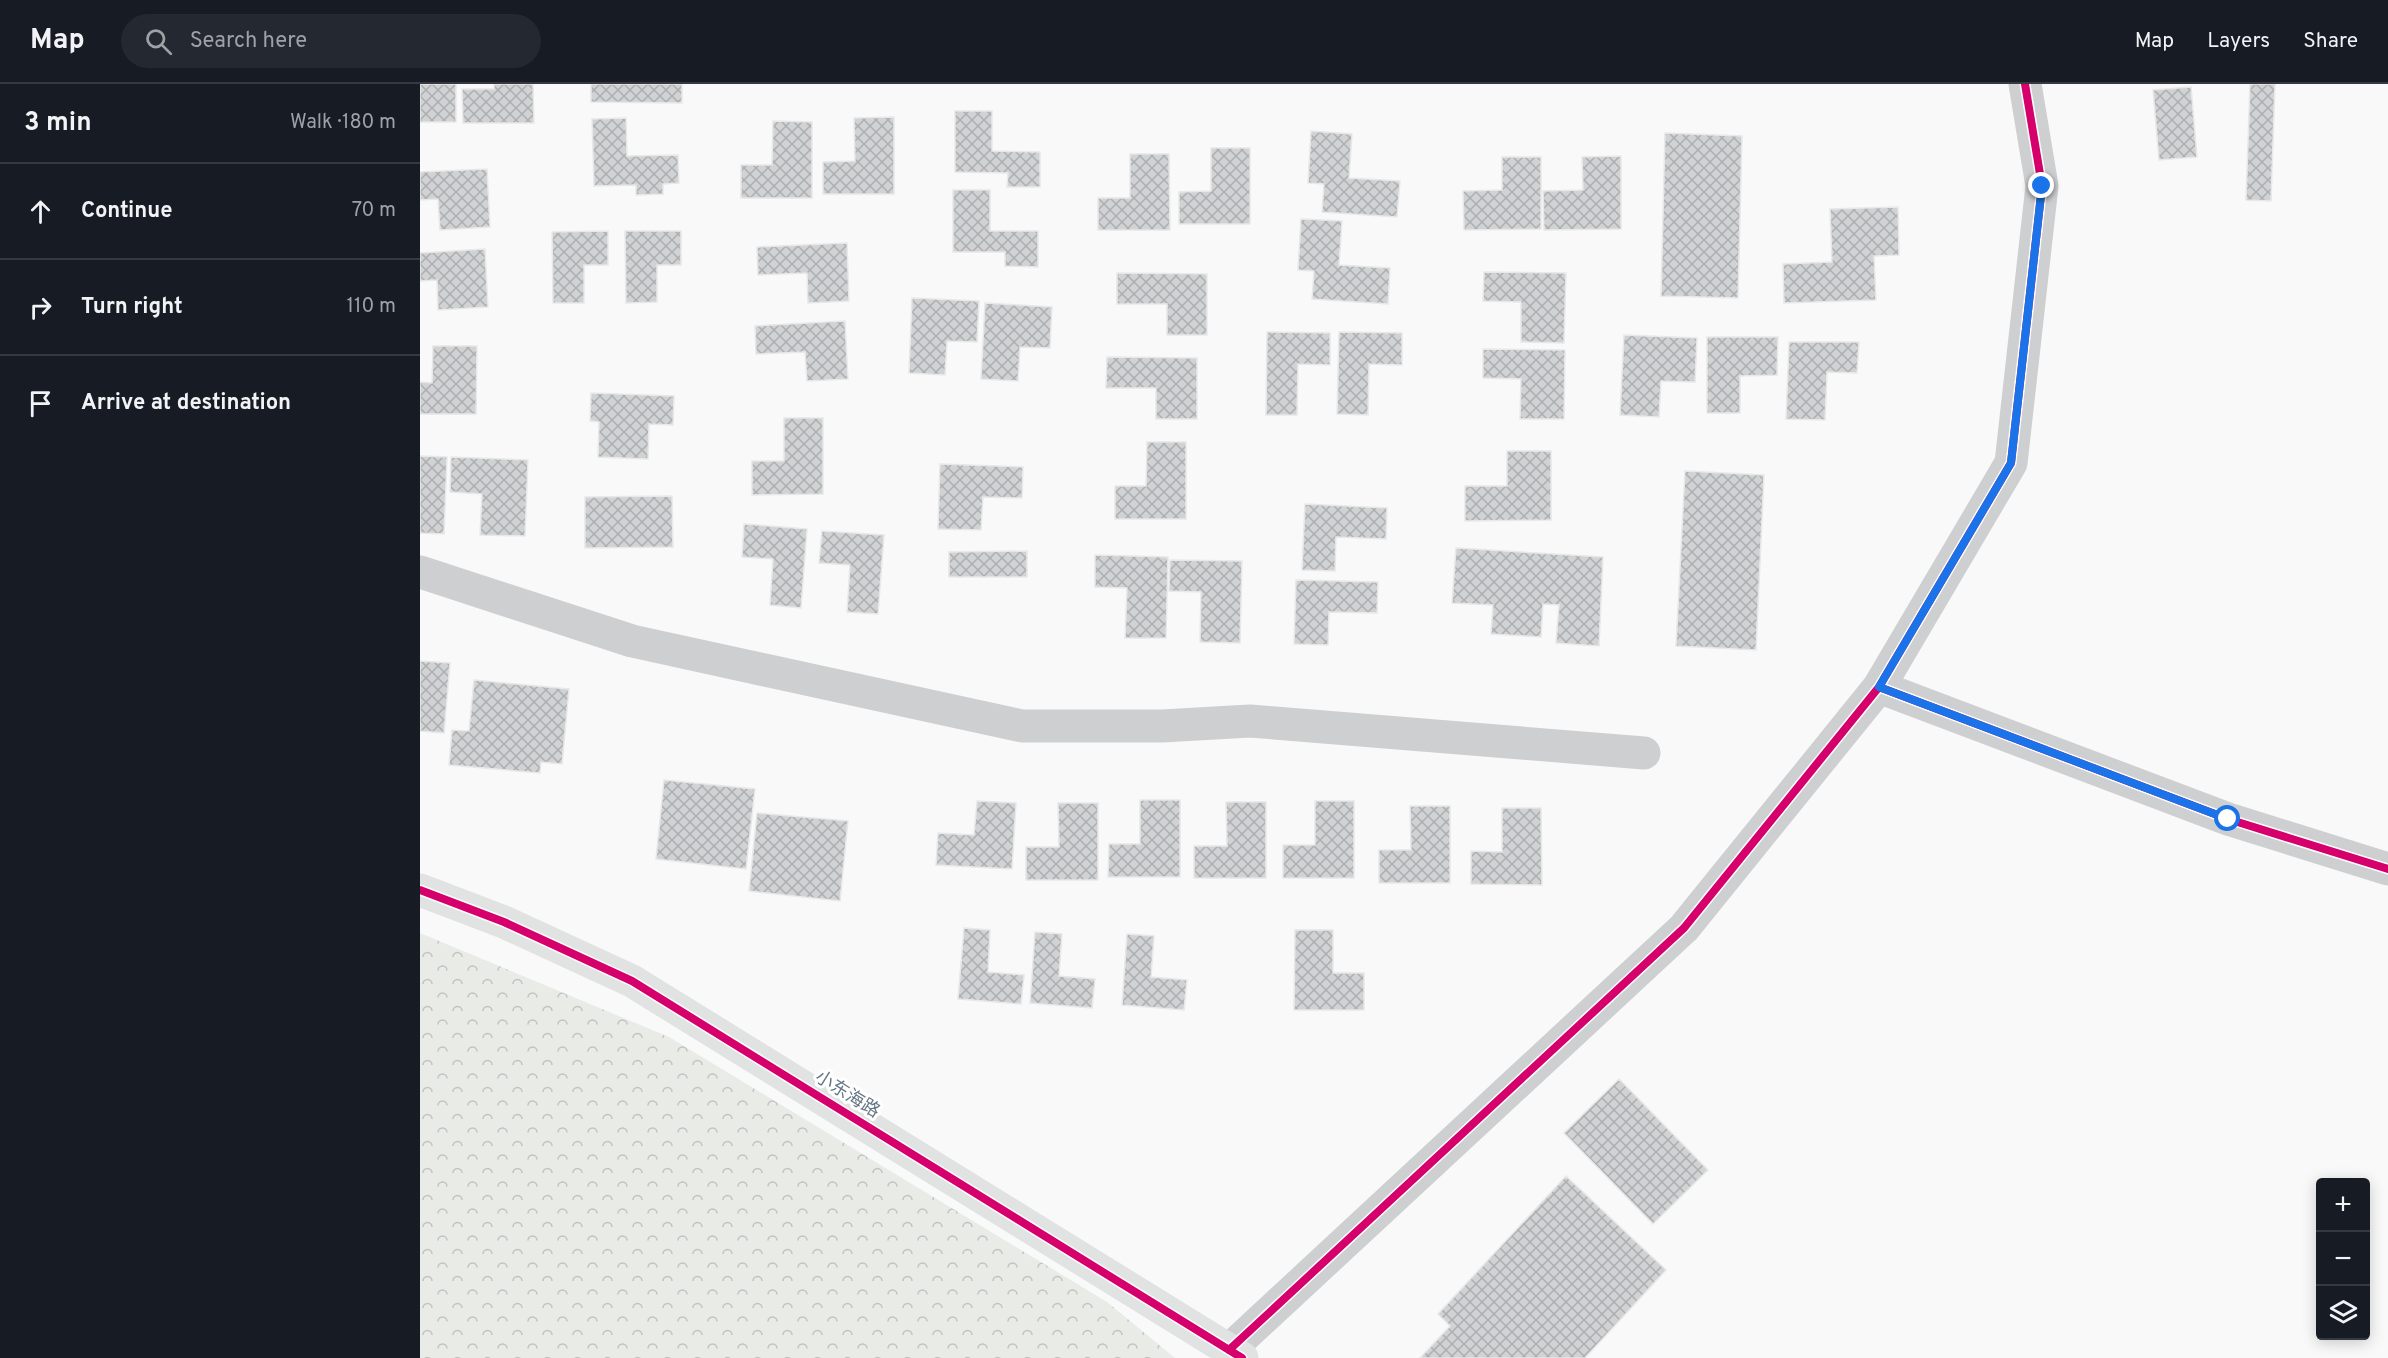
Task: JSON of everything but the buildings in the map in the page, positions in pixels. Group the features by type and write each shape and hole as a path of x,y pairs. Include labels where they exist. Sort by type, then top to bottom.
{"main road":[{"name":"小东海路","path":"420,890 504,922 632,981 1235,1354"}],"street":[{"path":"1235,1354 1684,928 1879,687 2011,463 2042,186 2025,84"},
{"path":"420,572 632,641 1022,726 1162,726 1250,722 1644,753"},
{"path":"1879,687 2228,819 2388,869"}],"green space":[{"path":"420,933 669,1037 1107,1302 1175,1358 420,1358"}],"cycle path":[{"path":"2025,84 2042,186 2011,463 1879,687 2228,819 2388,869"},
{"path":"1229,1350 1684,928 1879,687"},
{"path":"420,890 504,922 632,981 1242,1358"}],"route":[{"path":"2042,186 2011,463 1879,687 2228,819"}]}
